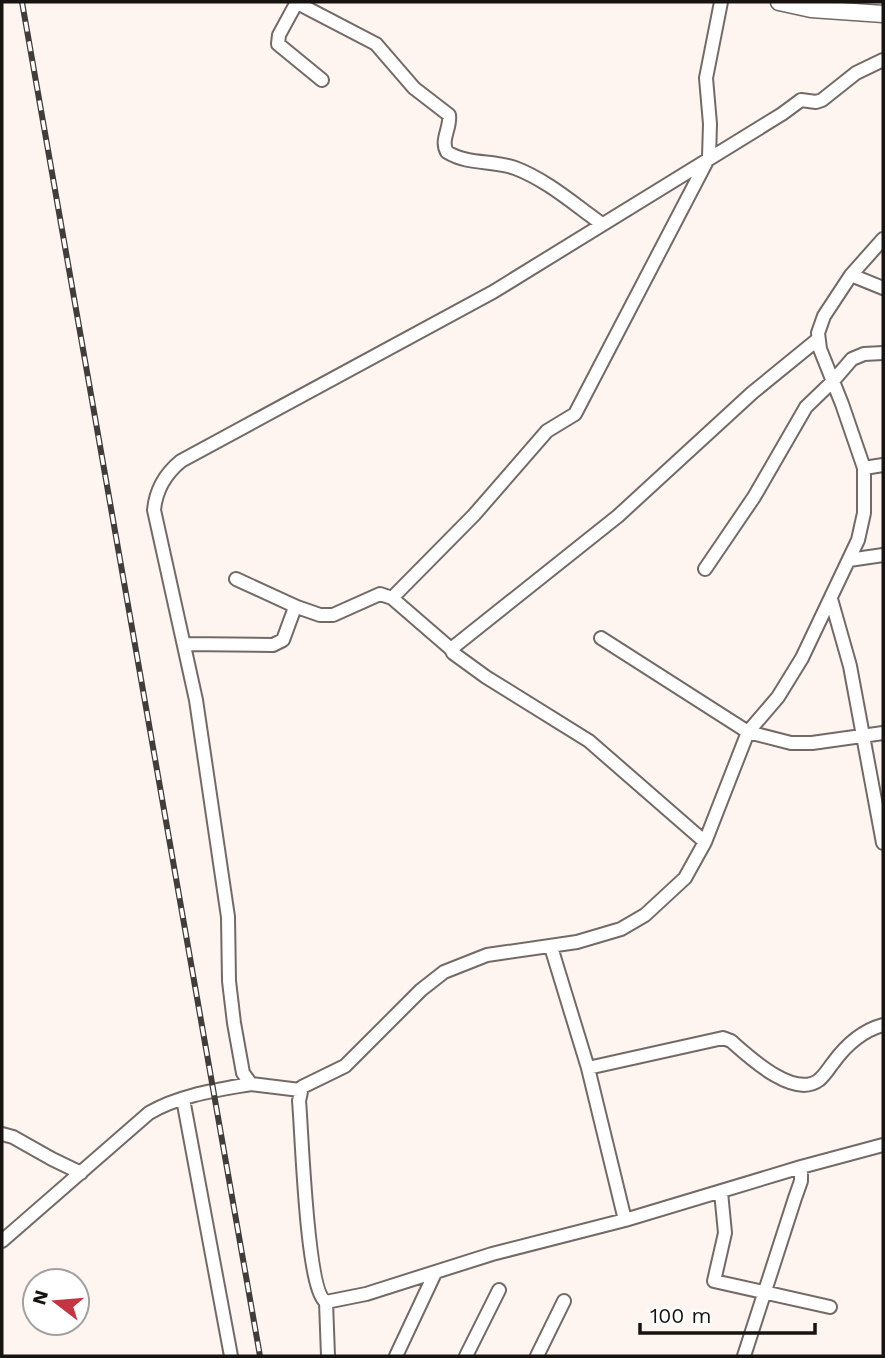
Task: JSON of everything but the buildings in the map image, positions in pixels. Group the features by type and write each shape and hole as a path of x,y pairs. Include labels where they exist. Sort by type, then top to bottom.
{"street":[{"path":"322,80 278,44 279,35 299,2 376,44 420,93 449,115 444,143 447,152 466,160 517,169 558,193 602,224"},
{"path":"392,598 474,515 547,430 575,414 709,157 710,124 706,78 720,2"},
{"path":"779,2 811,9 854,7 883,14"},
{"path":"251,1084 243,1073 239,1060 229,981 225,894 196,700 154,510 157,491 169,472 181,461 493,292 801,100 822,100 856,74 883,60"},
{"path":"451,649 618,516 751,393 817,340 824,316 850,275 883,239"},
{"path":"850,275 883,288"},
{"path":"2,1241 161,1106 214,1090 251,1084 300,1090 345,1066 421,990 444,972 487,956 551,947 612,932 645,915 685,878 705,842 748,732 784,688 831,599 862,525 865,500 864,468 817,340"},
{"path":"705,569 754,497 799,417 855,357 883,353"},
{"path":"864,468 883,465"},
{"path":"849,560 883,555"},
{"path":"236,579 298,607 327,616 346,611 380,594 392,598 453,653 486,677 589,741 705,842"},
{"path":"831,599 850,666 883,843"},
{"path":"185,644 277,644 283,640 294,610 298,607"},
{"path":"601,638 748,732 791,743 826,742 883,733"},
{"path":"551,947 588,1068 625,1220"},
{"path":"588,1068 723,1038 731,1041 777,1077 792,1083 807,1084 822,1077 851,1041 870,1029 883,1025"},
{"path":"300,1090 311,1257 319,1296 326,1302 328,1356"},
{"path":"183,1099 231,1356"},
{"path":"2,1134 81,1172"},
{"path":"326,1302 366,1294 492,1254 625,1220 883,1145"},
{"path":"744,1356 801,1181 801,1167"},
{"path":"721,1192 725,1233 714,1280 830,1307"},
{"path":"396,1356 435,1273"},
{"path":"466,1356 499,1290"},
{"path":"537,1356 564,1301"}],"railway":[{"path":"22,2 260,1356"}]}
